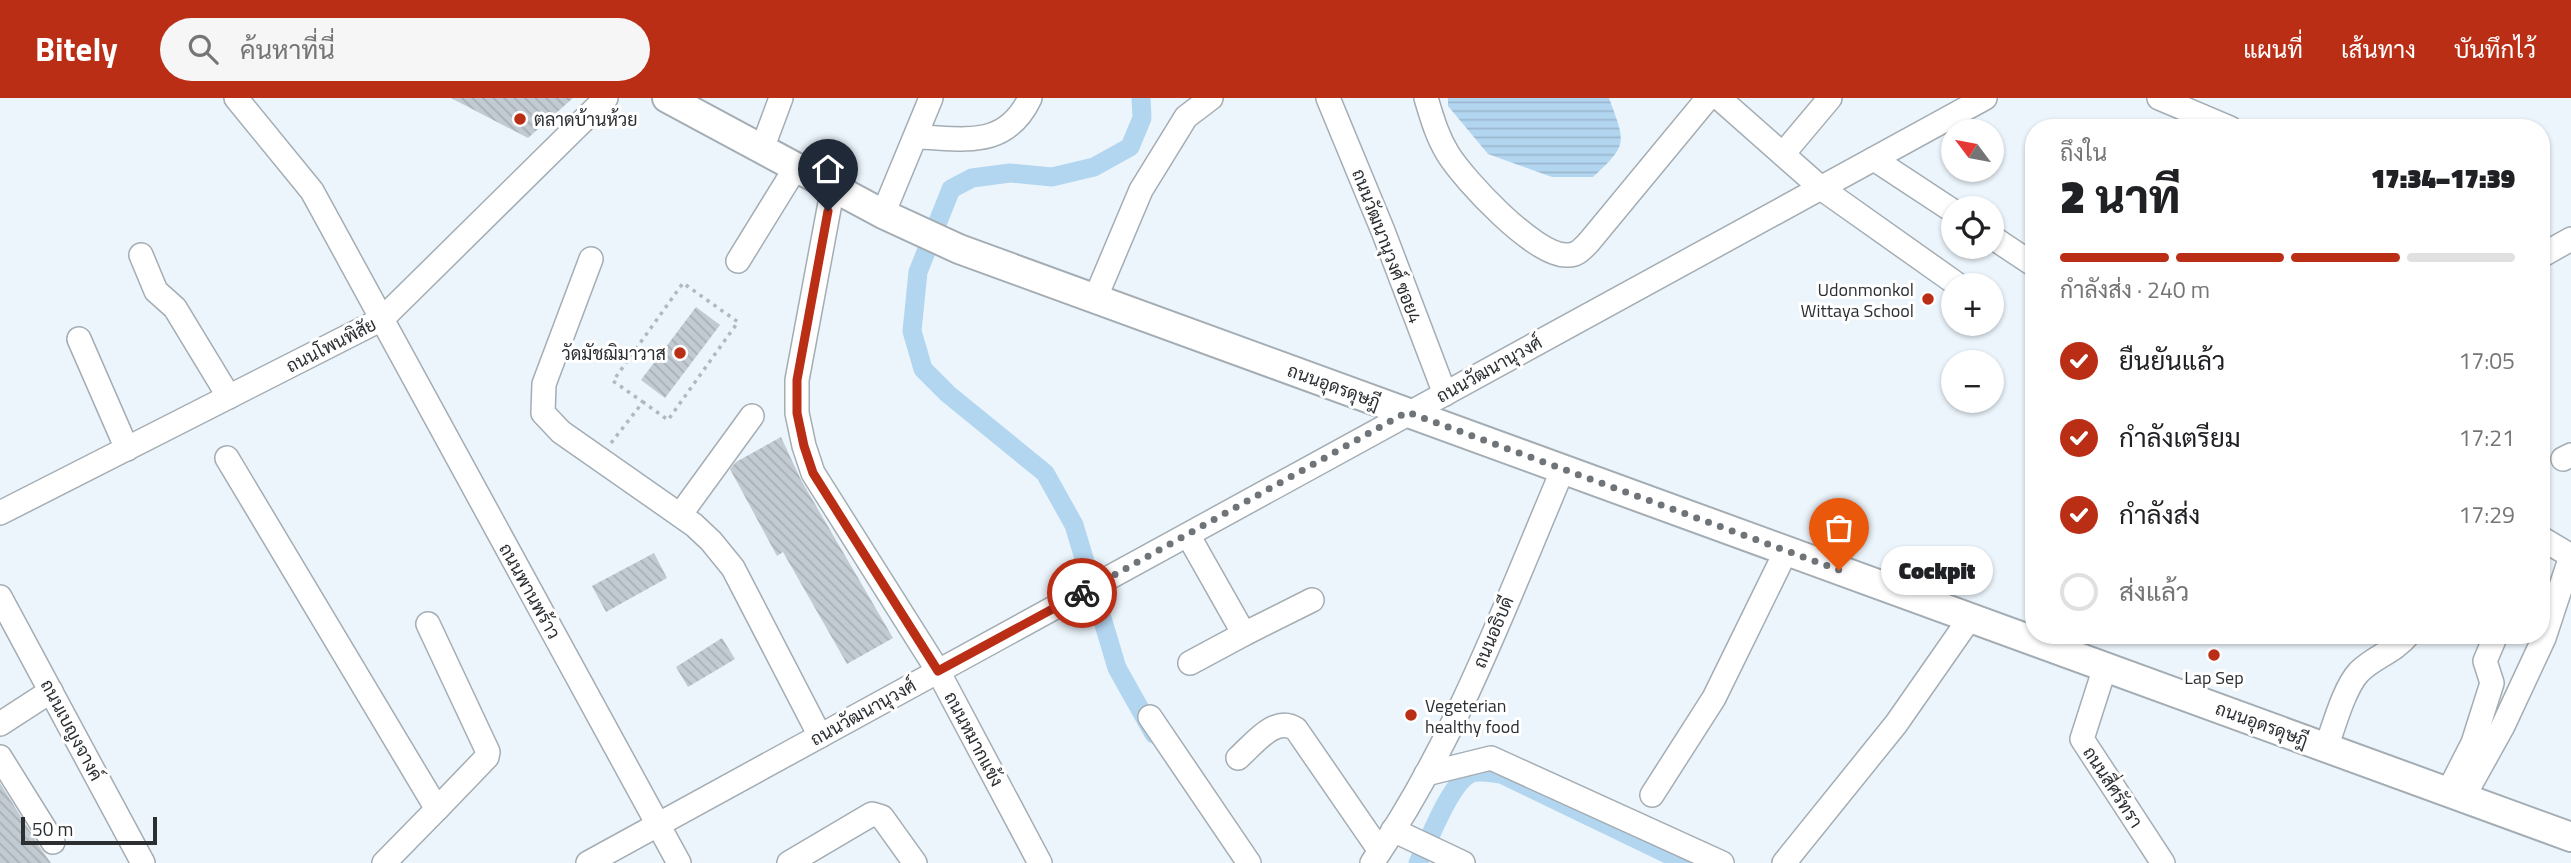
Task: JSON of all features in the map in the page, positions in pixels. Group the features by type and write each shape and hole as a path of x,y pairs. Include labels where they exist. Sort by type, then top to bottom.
{"main road":[{"name":"ถนนอุดรดุษฎี","path":"667,98 883,214 959,249 1970,618 2025,632"},
{"name":"ถนนอุดรดุษฎี","path":"2071,644 2105,667 2456,795 2569,833"}],"street":[{"name":"ถนนพานพร้าว","path":"236,98 312,191 679,863"},
{"name":"ถนนโพนพิสัย","path":"0,513 382,319 606,98"},
{"path":"762,149 781,98"},
{"path":"883,214 931,98"},
{"path":"916,137 976,138 1004,131 1018,119 1030,98"},
{"path":"1095,299 1141,190 1185,117 1211,98"},
{"name":"ถนนวัฒนานุวงศ์ ซอย4","path":"1328,98 1383,231 1445,394"},
{"path":"1426,98 1435,130 1479,193 1534,241 1551,252 1564,256 1579,252 1589,242 1708,98"},
{"path":"1718,98 1821,188 1941,273"},
{"path":"1783,154 1830,98"},
{"name":"ถนนวัฒนานุวงศ์","path":"588,863 1188,535 1407,412 1445,394 1985,98"},
{"path":"2159,98 2209,119"},
{"path":"1874,159 1941,203"},
{"path":"738,261 796,167"},
{"name":"ถนนหมากแข้ง","path":"832,187 797,380 797,413 804,446 813,473 938,671 1040,863"},
{"path":"2550,251 2571,239"},
{"path":"2004,245 2025,259"},
{"path":"141,255 156,291 175,308 229,397"},
{"path":"591,259 544,384 542,413 561,432 680,515 711,541 733,568 820,736"},
{"path":"79,339 127,449"},
{"path":"680,515 752,416"},
{"path":"227,458 437,809"},
{"name":"ถนนอธิบดี","path":"1376,857 1426,774 1469,689 1563,469"},
{"path":"1188,535 1244,634"},
{"path":"2550,547 2571,556 2550,620"},
{"path":"1652,795 1714,698 1786,551"},
{"name":"ถนนเบญงจางค์","path":"0,597 143,863"},
{"path":"1190,663 1312,600"},
{"path":"1784,863 1896,724 1970,618"},
{"path":"384,863 487,757 488,752 428,624"},
{"path":"2326,748 2352,681 2360,671 2400,644"},
{"path":"2456,795 2492,682 2485,661 2492,644"},
{"path":"2456,795 2503,726 2541,644"},
{"name":"ถนนสี่ศรัทรา","path":"2105,667 2082,739 2163,863"},
{"path":"0,723 51,691"},
{"path":"1150,717 1249,863"},
{"path":"1238,758 1276,726 1284,724 1296,729 1376,857"},
{"path":"0,757 53,842"},
{"path":"1426,774 1491,758 1722,863"},
{"path":"789,863 876,814 882,817 915,863"},
{"path":"1393,830 1463,863"}],"path":[{"path":"683,283 738,322 668,420 642,402 613,381 683,283"},
{"path":"599,458 642,402"}],"water":[{"path":"1448,98 1609,98 1621,142 1613,157 1593,177 1552,177 1488,154 1448,106"}],"building":[{"name":"ตลาดบ้านห้วย","path":"451,98 573,98 528,138"},
{"name":"วัดมัชฌิมาวาส","path":"696,307 720,325 665,398 641,380"},
{"path":"781,437 801,480 893,638 847,664 783,552 777,556 730,469 736,462"},
{"path":"654,553 667,578 606,612 592,586"},
{"path":"722,638 735,659 688,687 676,667"},
{"path":"0,783 41,849 51,863 0,863"}],"waterway":[{"path":"1141,98 1142,118 1130,147 1094,167 1052,177 1010,173 972,178 951,189 918,272 912,331 923,369 948,394 1045,473 1074,525 1117,668 1154,734"},
{"path":"1418,863 1454,791 1468,775 1479,772 1501,774 1686,863"}],"way so far":[{"path":"1082,593 1407,412 1839,570"}],"place":[{"name":"ตลาดบ้านห้วย","path":"520,119"},
{"name":"Udonmonkol Wittaya School","path":"1928,299"},
{"name":"วัดมัชฌิมาวาส","path":"680,353"},
{"name":"Cockpit","path":"1839,570"},
{"name":"Lap Sep","path":"2214,655"},
{"name":"Vegeterian healthy food","path":"1411,715"}],"route":[{"path":"828,211 797,380 797,413 804,446 813,473 938,671 1082,593"}]}
